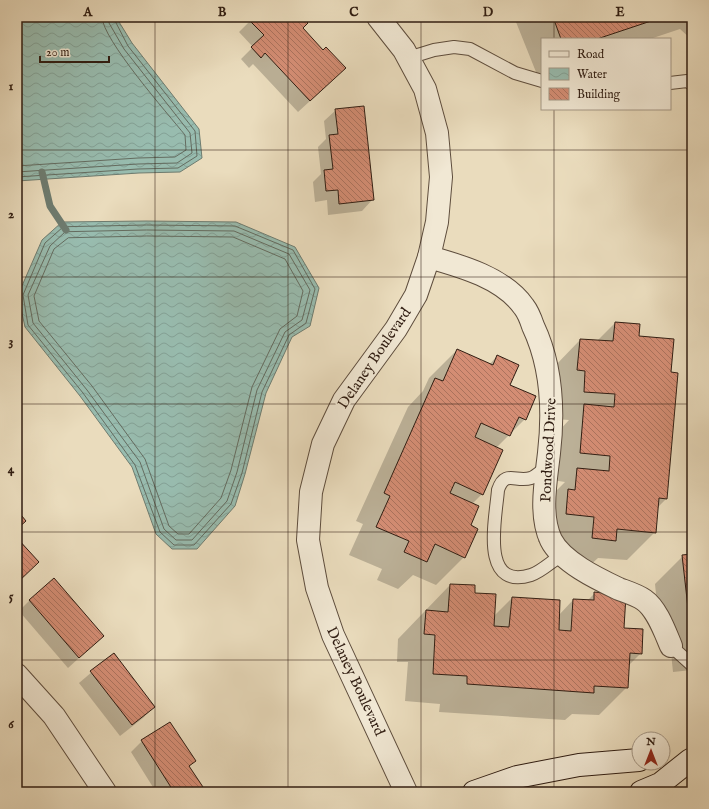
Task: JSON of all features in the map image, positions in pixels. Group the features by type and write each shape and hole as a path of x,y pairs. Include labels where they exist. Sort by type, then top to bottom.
{"street":[{"name":"Delaney Boulevard","path":"378,17 408,58 425,89 437,133 441,177 437,222 429,257 416,295 396,329 344,400 323,444 311,492 308,540 317,588 334,635 406,792"},
{"name":"Pondwood Drive","path":"429,257 483,275 506,289 524,306 543,346 551,390 551,433 547,467 545,521 551,540 562,554 601,581 644,600 661,621 671,646"},
{"path":"17,675 54,716 105,792"},
{"path":"671,760 691,760"},
{"path":"641,792 660,784 691,760"},
{"path":"474,792 517,777 579,765 631,761"}],"lane":[{"path":"408,58 434,50 454,47 470,49 515,72 541,82"},
{"path":"671,83 687,81 692,84"},
{"path":"547,467 530,478 507,478 500,482 493,544 494,559 500,569 506,574 515,577 531,575 562,554"},
{"path":"671,646 692,665"}],"water":[{"path":"17,17 116,17 132,43 199,129 202,158 180,172 139,173 17,181"},
{"path":"62,222 236,222 295,247 319,288 310,326 292,337 266,393 235,506 197,549 172,549 156,534 132,467 80,396 25,327 18,295 42,240"}],"building":[{"path":"252,17 303,17 308,23 303,28 323,50 326,47 346,68 310,101 265,53 261,58 251,47 264,35 249,20"},
{"path":"553,17 663,17 600,38 561,38"},
{"path":"364,106 374,200 339,204 338,190 326,191 324,170 333,169 329,135 338,134 335,109"},
{"path":"615,322 640,324 639,336 674,339 671,372 678,373 667,499 659,498 656,533 617,529 616,541 592,538 594,517 566,514 568,489 575,490 577,468 609,471 610,456 580,453 584,404 614,407 615,394 584,392 585,371 577,370 580,339 613,341"},
{"path":"457,349 493,365 497,355 519,365 510,385 536,396 526,420 519,417 510,436 481,423 475,437 503,450 483,495 455,482 450,493 479,506 471,525 478,529 465,558 435,544 427,562 404,552 409,541 376,527 390,496 384,493 435,378 443,381"},
{"path":"17,510 26,521 17,529"},
{"path":"17,538 39,562 17,583"},
{"path":"692,554 692,617 689,617 682,555"},
{"path":"54,578 104,636 79,658 29,600"},
{"path":"450,584 475,585 475,593 496,594 494,626 509,627 512,597 560,600 559,630 571,631 573,599 594,600 594,592 626,595 624,628 643,629 642,654 630,653 628,688 594,686 594,693 467,684 467,676 433,674 435,635 424,634 426,610 448,612"},
{"path":"114,653 155,707 132,725 90,671"},
{"path":"170,722 196,761 189,766 203,787 194,792 174,792 141,740"}],"waterway":[{"path":"42,172 50,206 66,230"}]}
